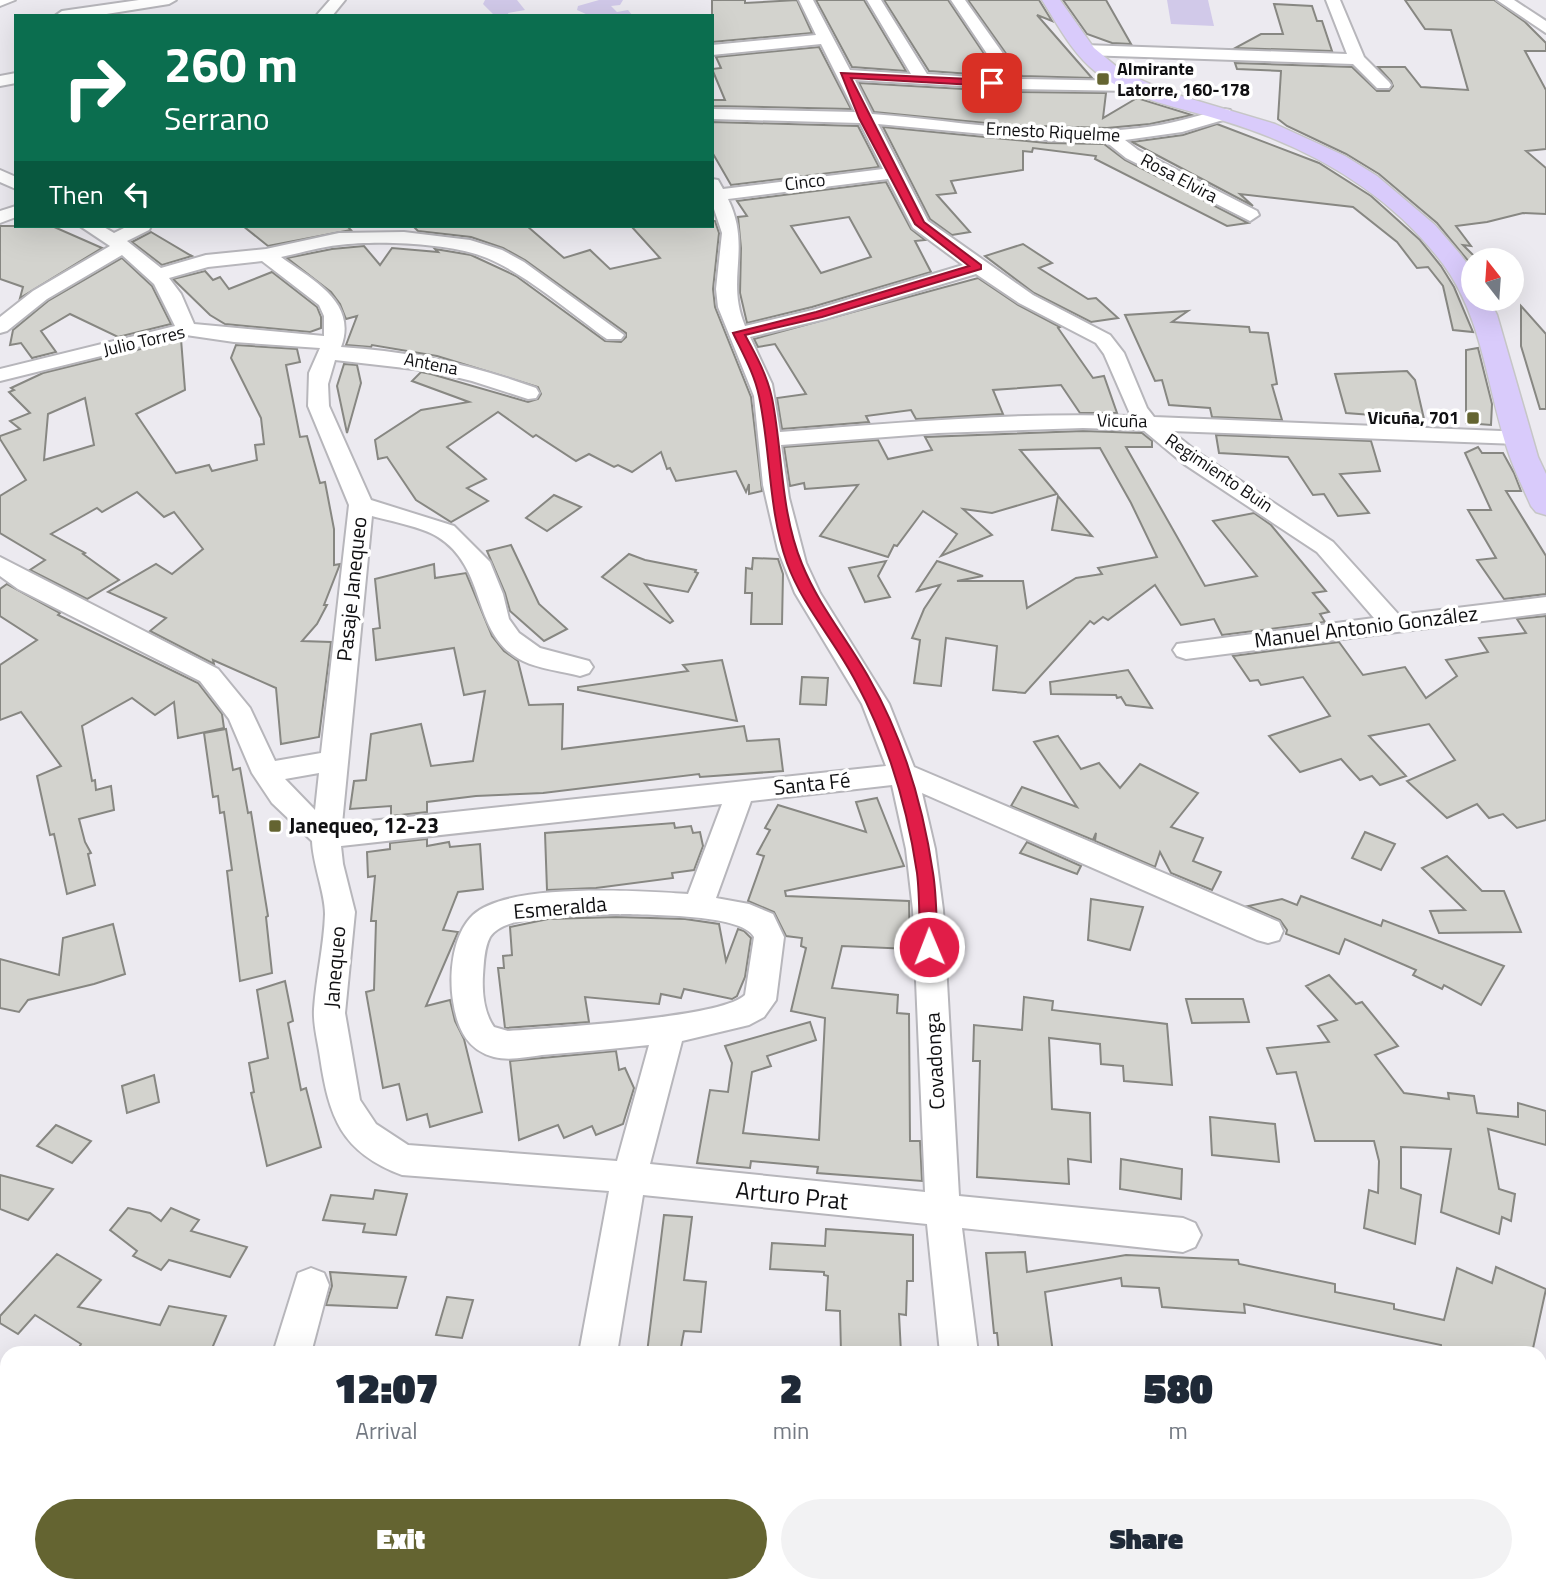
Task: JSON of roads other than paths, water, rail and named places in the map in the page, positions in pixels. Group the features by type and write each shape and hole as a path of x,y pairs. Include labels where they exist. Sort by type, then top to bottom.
{"main road":[{"path":"1051,0 1084,50 1100,66 1132,86 1291,136 1331,155 1363,175 1398,202 1429,232 1461,275"},
{"path":"1482,312 1518,437 1532,478 1546,506"}],"street":[{"path":"0,2 8,0"},
{"path":"70,14 115,3 169,0"},
{"path":"325,14 338,0"},
{"name":"Regimiento Buin","path":"806,0 920,224 977,267 1026,299 1103,338 1114,353 1137,409 1147,422 1192,459 1325,547 1393,624"},
{"path":"874,0 922,79"},
{"path":"958,0 1016,84"},
{"path":"1334,0 1357,59 1383,85"},
{"path":"1504,0 1546,29"},
{"path":"714,50 825,39"},
{"path":"1084,50 1357,59"},
{"path":"845,75 1016,84 1132,86"},
{"name":"Ernesto Riquelme","path":"714,114 864,118 1111,137 1166,131 1224,114"},
{"name":"Rosa Elvira","path":"1111,137 1132,154 1250,215"},
{"name":"Cinco","path":"715,189 894,173"},
{"name":"Covadonga","path":"715,189 730,228 727,300 738,333 759,374 766,399 779,504 794,563 817,611 862,679 888,733 904,775 925,874 943,1212 958,1346"},
{"path":"93,228 119,243 159,275 176,300 186,329"},
{"path":"0,327 40,295 139,228"},
{"path":"159,275 206,261 266,255 320,242 361,238 404,238 470,246 495,254 517,266 614,335"},
{"path":"266,255 328,302 335,321 331,348"},
{"path":"738,333 818,315 977,267"},
{"name":"Julio Torres","path":"0,375 186,329 331,348"},
{"name":"Antena","path":"331,348 439,365 476,374 528,393"},
{"name":"Pasaje Janequeo","path":"326,837 360,505 345,465 320,416 316,400 318,378 331,348"},
{"name":"Vicuña","path":"769,439 1010,422 1147,422 1518,437"},
{"path":"360,505 446,531 478,562 491,594 497,621 510,639 532,655 580,667"},
{"path":"0,565 27,583 209,675 240,715 266,773 295,810 326,837"},
{"name":"Manuel Antonio González","path":"1186,650 1546,605"},
{"path":"266,773 335,760"},
{"name":"Santa Fé","path":"326,837 741,790 904,775 1268,930"},
{"path":"698,906 741,790"},
{"name":"Janequeo","path":"326,837 328,864 341,912 330,993 330,1013 344,1100 348,1112 364,1135 402,1160"},
{"name":"Esmeralda","path":"616,902 698,906 756,919 767,929 769,937 760,1000 746,1013 669,1030 508,1045 491,1043 478,1031 469,997 471,947 475,932 480,925 505,912 616,902"},
{"path":"599,1346 629,1178 669,1030"},
{"name":"Arturo Prat","path":"402,1160 629,1178 1183,1235"},
{"path":"294,1346 311,1285"}],"place":[{"name":"Almirante Latorre, 160-178","path":"1103,79"},
{"name":"Vicuña, 701","path":"1473,418"},
{"name":"Janequeo, 12-23","path":"275,826"}]}
